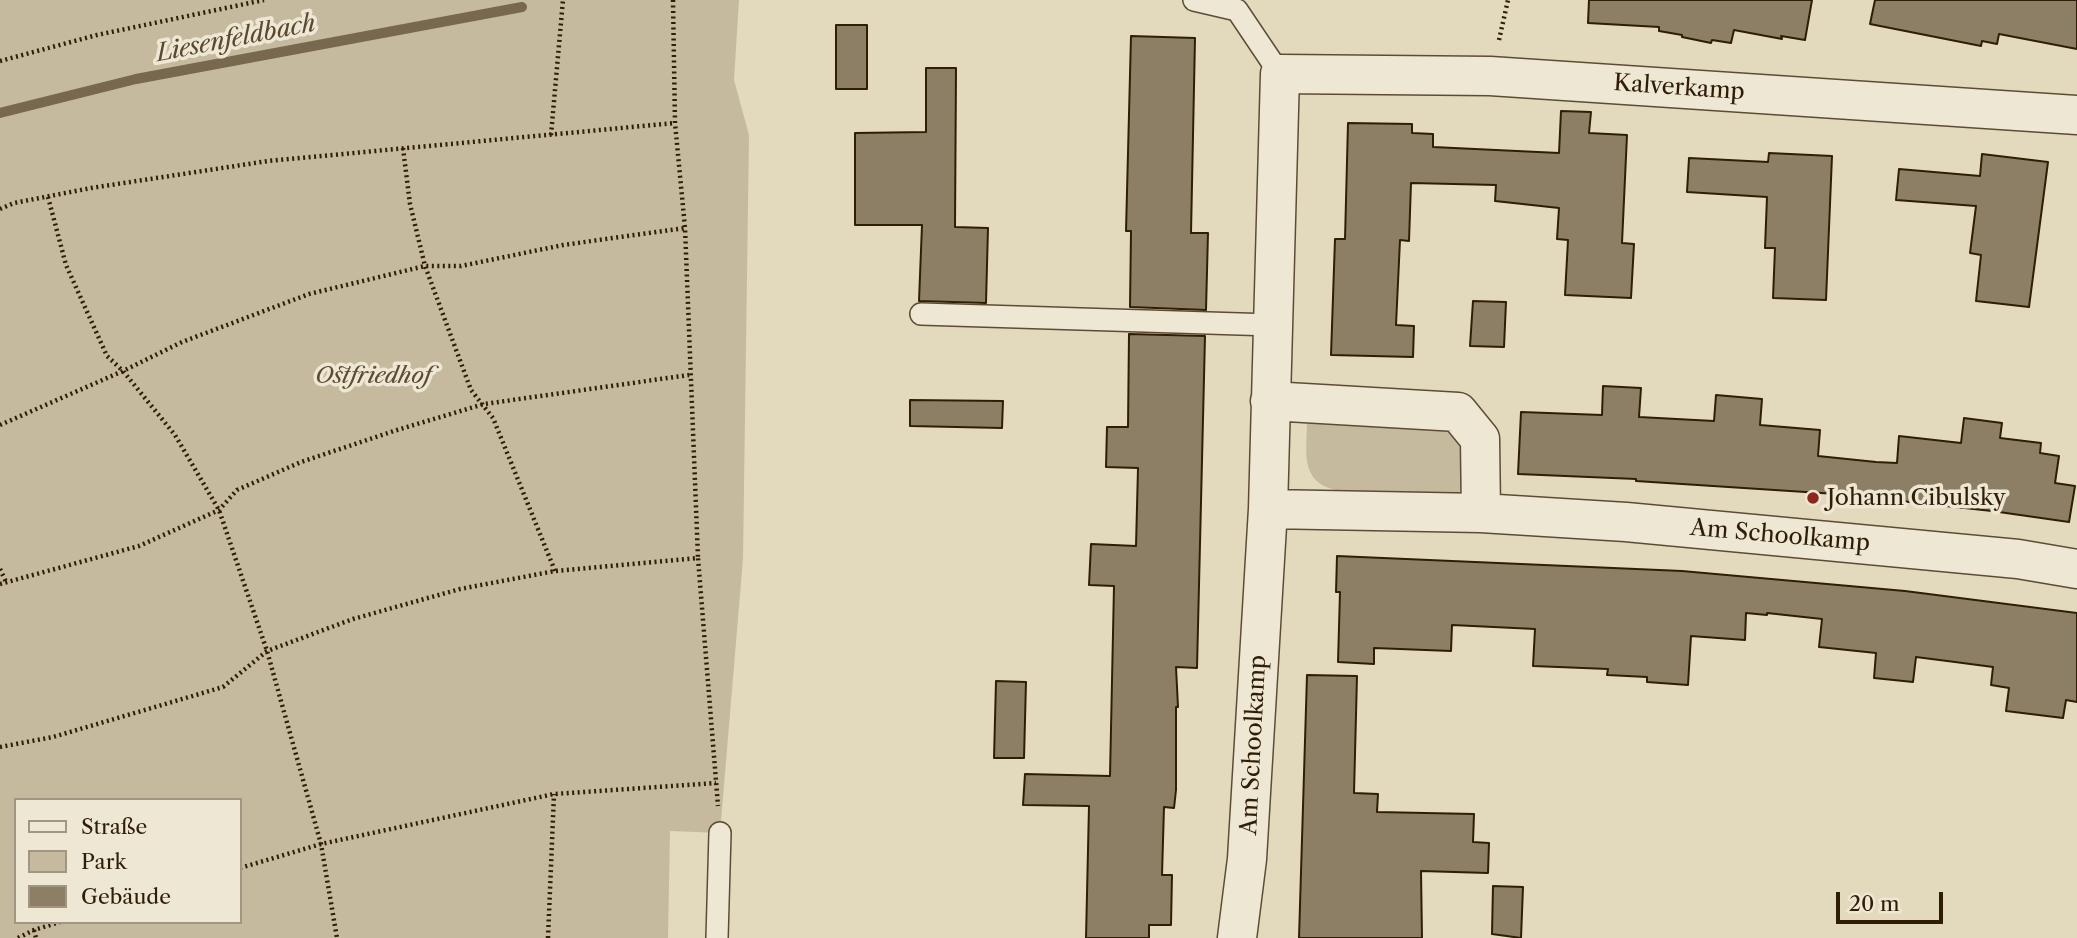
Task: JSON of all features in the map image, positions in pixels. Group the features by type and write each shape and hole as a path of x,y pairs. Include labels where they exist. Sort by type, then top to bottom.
{"street":[{"name":"Kalverkamp","path":"1280,74 1490,76 2077,115"},
{"name":"Am Schoolkamp","path":"1237,938 1247,859 1268,509 1280,74"},
{"path":"1270,401 1458,412 1479,439 1481,513"},
{"name":"Am Schoolkamp","path":"1268,509 1481,513 1640,523 2018,559 2077,569"}],"lane":[{"path":"1194,0 1237,10 1280,74"},
{"path":"921,314 1272,326"},
{"path":"717,938 720,833"}],"path":[{"path":"0,61 97,35 264,0"},
{"path":"551,135 563,0"},
{"path":"673,0 675,123 685,228 698,558 720,833"},
{"path":"0,209 14,203 92,188 268,161 675,123"},
{"path":"403,148 410,204 425,266 471,390 493,418 555,571"},
{"path":"48,197 66,265 107,356 123,371 174,435 219,510 267,651 321,844 337,938"},
{"path":"0,425 182,342 309,294 425,266 461,266 563,245 685,228"},
{"path":"0,584 139,546 219,510 237,490 301,462 397,430 484,404 690,375"},
{"path":"0,747 53,737 223,687 267,651 353,619 419,600 460,589 555,571 698,558"},
{"path":"0,569 6,582"},
{"path":"242,867 321,844 554,794 716,783"},
{"path":"548,938 554,794"},
{"path":"18,938 54,924"},
{"path":"34,930 36,938"}],"green space":[{"name":"Ostfriedhof","path":"0,0 739,0 734,80 749,135 743,559 720,833 670,831 668,938 0,938"},
{"path":"1307,421 1446,425 1460,432 1464,490 1452,496 1335,490 1323,486 1310,472 1306,454"}],"building":[{"path":"1589,0 1812,0 1805,40 1781,36 1782,39 1734,30 1731,43 1712,40 1711,43 1659,31 1659,27 1588,23"},
{"path":"1875,0 2077,0 2077,49 1999,34 1997,44 1982,41 1981,46 1870,24"},
{"path":"836,25 867,25 867,89 836,89"},
{"path":"1131,36 1195,38 1191,233 1208,233 1206,310 1130,307 1131,231 1126,231"},
{"path":"926,68 956,68 955,227 988,228 986,303 919,301 922,225 855,225 855,133 926,132"},
{"path":"1561,111 1591,112 1589,133 1627,135 1622,243 1634,244 1631,298 1565,295 1568,240 1557,239 1559,208 1495,201 1496,185 1411,183 1409,241 1400,240 1396,325 1414,326 1413,357 1331,355 1335,239 1345,239 1348,123 1412,124 1412,133 1433,134 1433,147 1559,153"},
{"path":"1769,153 1832,156 1826,300 1773,298 1775,248 1765,248 1767,197 1687,192 1689,158 1768,162"},
{"path":"1982,154 2048,162 2029,307 1976,301 1981,255 1970,253 1976,206 1896,200 1899,169 1980,176"},
{"path":"1473,301 1506,302 1504,347 1470,346"},
{"path":"1129,334 1205,336 1197,668 1176,667 1176,790 1174,808 1164,807 1162,875 1172,875 1171,925 1149,925 1149,938 1086,938 1089,806 1023,805 1025,774 1110,776 1114,586 1089,585 1091,544 1136,546 1138,468 1106,467 1107,427 1128,427"},
{"path":"1603,386 1641,388 1639,417 1714,421 1716,395 1762,399 1760,425 1820,430 1818,456 1876,462 1897,463 1899,436 1961,443 1964,418 2002,423 2000,438 2041,443 2040,453 2059,456 2055,483 2075,486 2069,522 1836,494 1636,479 1518,474 1521,412 1602,415"},
{"path":"910,400 1003,401 1002,428 910,426"},
{"path":"1337,556 1682,571 1905,591 2077,613 2077,702 2066,700 2063,718 2006,711 2009,688 1991,685 1993,667 1916,657 1913,682 1874,678 1876,653 1819,647 1822,619 1767,613 1746,613 1745,640 1691,636 1688,685 1647,682 1647,677 1607,675 1608,669 1533,666 1535,629 1452,625 1451,651 1374,648 1374,664 1338,662 1340,592 1336,592"},
{"path":"1307,675 1357,676 1354,793 1378,794 1377,812 1474,814 1473,842 1489,843 1488,873 1421,871 1422,938 1299,938"},
{"path":"996,681 1026,682 1024,758 994,758"},
{"path":"1493,886 1523,887 1521,938 1492,934"}],"waterway":[{"name":"Liesenfeldbach","path":"0,113 136,79 522,7"}],"place":[{"name":"Johann Cibulsky","path":"1813,498"}]}
